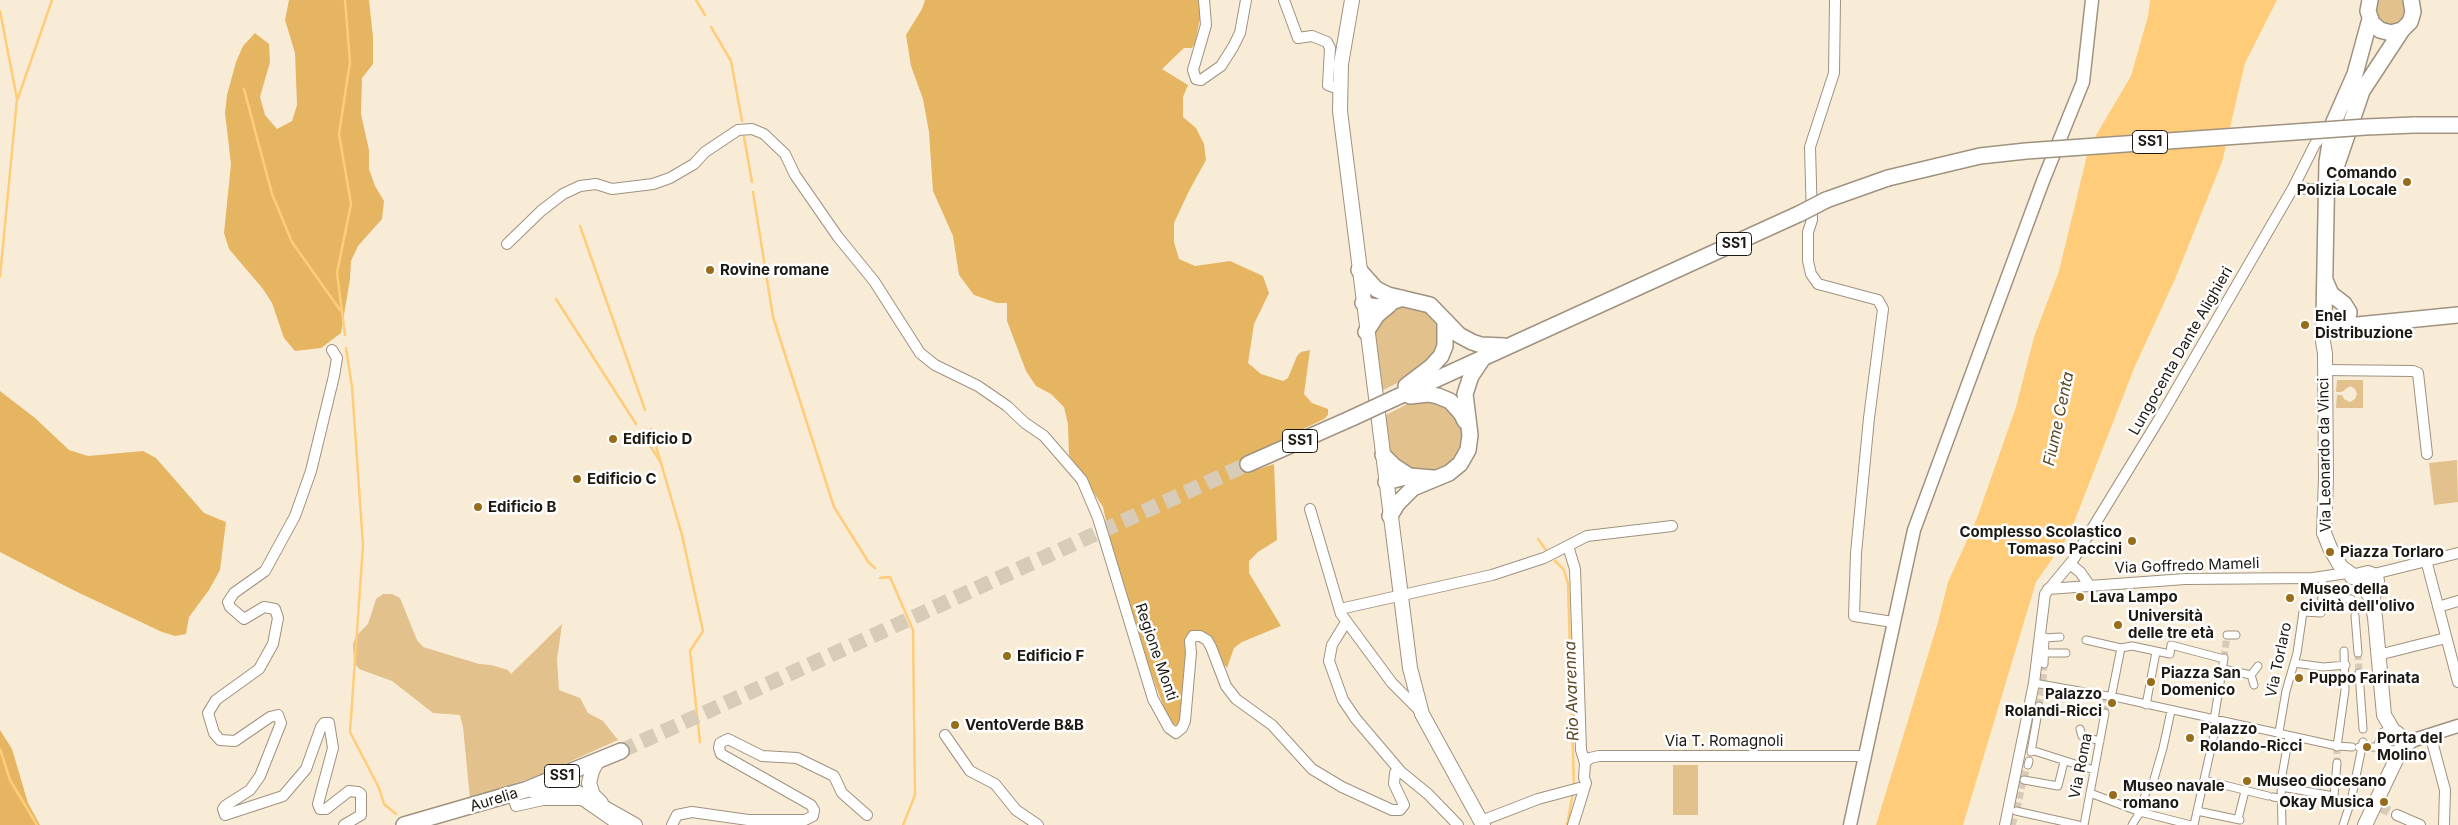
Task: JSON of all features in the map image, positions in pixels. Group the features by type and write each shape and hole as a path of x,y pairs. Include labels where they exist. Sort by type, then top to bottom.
{"main road":[{"path":"1352,0 1340,89 1366,332 1384,456 1410,668 1422,714 1482,823"},
{"name":"Via Leonardo da Vinci","path":"2325,354 2322,335 2328,186 2327,162 2334,124 2356,74 2370,19 2368,11 2370,0"},
{"name":"Via Leonardo da Vinci","path":"2328,186 2334,174 2362,90 2402,30 2410,22 2412,7 2422,0"},
{"path":"2370,19 2377,28 2384,32 2402,30"},
{"name":"SS1","path":"1248,464 1510,347 1826,200 1888,178 1980,156 2026,151 2366,126 2458,125"},
{"path":"1359,270 1376,289 1393,299 1430,305 1459,335 1472,342 1481,345 1510,347"},
{"path":"2324,278 2331,294 2366,324"},
{"path":"1363,303 1370,306 1393,299"},
{"path":"1366,332 1377,315 1393,299"},
{"path":"2344,307 2333,302 2324,313 2329,325 2339,327 2458,315"},
{"path":"2339,327 2347,322 2344,307"},
{"path":"1395,398 1406,385 1431,367 1442,356 1445,346 1445,320"},
{"name":"Via Leonardo da Vinci","path":"2339,327 2330,335 2325,354 2326,470 2324,533 2335,558 2364,579"},
{"path":"1386,482 1393,486 1434,478 1449,473 1460,464 1468,450 1470,435 1465,394 1471,376 1484,357"},
{"path":"1395,398 1428,394 1438,396 1450,402 1461,413 1468,427"},
{"path":"1384,456 1411,482"},
{"path":"1390,516 1411,482"},
{"path":"2364,579 2372,602 2381,697 2394,740 2389,771 2377,806 2365,825"},
{"name":"SS1","path":"519,792 621,751"},
{"path":"598,760 592,771 589,783 593,795 603,805"},
{"path":"519,792 565,788 603,805 636,825"},
{"name":"Aurelia","path":"404,825 519,792"}],"street":[{"path":"1204,0 1206,26 1193,70 1196,79 1201,80 1221,66 1233,47 1240,33 1246,0"},
{"path":"1284,0 1298,38 1312,36 1327,42 1330,48 1328,86 1340,89"},
{"path":"1835,0 1834,73 1810,147 1812,220 1808,232 1808,262 1811,274 1818,284 1878,300 1883,310 1869,418 1856,553 1854,616 1893,622"},
{"path":"1850,825 1914,530 2043,181 2084,82 2092,0"},
{"name":"Lungocenta Dante Alighieri","path":"2048,589 2070,564 2161,416 2293,188 2315,144 2334,124"},
{"name":"Regione Monti","path":"508,244 540,210 563,194 580,186 596,184 612,189 653,184 670,178 694,164 705,152 738,130 752,129 772,140 785,154 804,188 838,236 874,281 920,353 935,365 996,398 1025,423 1038,431 1059,451 1082,480 1098,518 1153,699 1169,728 1176,733 1182,728 1185,721 1191,653 1190,641 1193,636 1200,636 1207,640 1226,686 1236,699 1272,725 1312,769 1342,788 1392,810 1400,810 1404,805 1394,784 1396,773 1401,772"},
{"path":"2293,188 2328,186"},
{"path":"332,350 337,358 334,376 311,471 295,516 265,571 234,593 228,602 230,607 244,619 264,607 275,608 278,618 273,644 259,669 216,700 208,713 214,733 220,740 235,741 270,717 278,715 281,723 260,776 250,790 222,809 225,815 283,796 306,770 321,726 324,723 329,723 333,748 318,804 320,809 326,809 349,790 361,794 361,815 344,825"},
{"path":"2324,370 2413,371 2418,373 2427,454"},
{"path":"1310,509 1340,609 1346,622 1392,682 1422,714"},
{"path":"1340,609 1492,575 1544,558 1587,536 1672,526"},
{"path":"1568,546 1575,569 1581,750 1585,763 1584,778 1586,788 1574,825"},
{"path":"2351,599 2323,594 2325,576 2364,579 2426,560 2458,553"},
{"path":"2426,560 2438,607 2452,644 2458,682"},
{"path":"2070,564 2090,586"},
{"name":"Via Goffredo Mameli","path":"2048,589 2184,579 2325,576"},
{"path":"2005,825 2041,684 2045,594 2048,589"},
{"name":"Via Torlaro","path":"2279,732 2303,612 2323,615 2323,594"},
{"path":"2438,607 2458,601"},
{"path":"2358,620 2358,653"},
{"path":"1346,622 1332,645 1329,661 1343,700 1356,719 1401,772 1428,794 1458,825"},
{"path":"2227,635 2236,635"},
{"path":"2044,664 2044,638 2060,637"},
{"path":"2086,640 2121,648 2132,646 2170,654"},
{"path":"2378,655 2452,644"},
{"path":"2090,793 2140,812 2192,825 2204,780 2216,721 2224,659 2171,645 2169,663"},
{"path":"2111,698 2121,648"},
{"path":"2146,705 2156,652"},
{"path":"2337,747 2346,690 2344,652"},
{"path":"2045,653 2066,653"},
{"path":"2294,663 2323,668 2346,665"},
{"path":"2251,675 2258,666"},
{"path":"2224,669 2251,675"},
{"path":"2359,672 2363,729"},
{"path":"2251,675 2254,685"},
{"path":"2041,684 2216,721 2279,732 2337,747 2359,746 2430,734 2458,726"},
{"path":"2039,706 2031,751 2094,770"},
{"path":"2132,825 2140,812 2148,785 2152,787 2164,748 2170,711"},
{"name":"Via Roma","path":"2084,825 2105,713"},
{"path":"2080,729 2082,736 2100,741"},
{"path":"2430,734 2445,790 2444,825"},
{"path":"945,735 970,771 995,784 1016,810 1038,825"},
{"path":"2282,825 2274,797 2281,786 2290,736"},
{"path":"672,825 677,814 692,812 748,820 805,820 813,816 814,810 809,803 721,754 720,743 728,739 762,756 797,758 834,776 842,793 867,815"},
{"path":"2343,825 2352,801 2359,746"},
{"name":"Via T. Romagnoli","path":"1585,763 1590,758 1599,756 1866,756"},
{"path":"2024,780 2058,786 2064,762"},
{"path":"2281,786 2334,796 2337,763"},
{"path":"2204,780 2274,797"},
{"path":"1482,823 1579,788"},
{"path":"2197,810 2239,820 2245,791"},
{"path":"519,792 516,806 544,800 582,800 618,825"},
{"path":"2016,811 2078,825"},
{"path":"2397,815 2420,825"},
{"path":"2153,824 2155,816"}],"shaded area":[{"path":"289,0 369,0 373,37 373,64 362,78 361,114 369,150 369,169 375,186 384,201 382,219 358,246 351,261 341,333 321,348 295,351 284,338 272,303 263,289 229,249 224,233 231,164 225,113 227,95 236,62 243,46 255,33 269,44 270,62 260,97 265,115 277,129 292,121 297,105 295,53 285,20"},
{"path":"925,0 1198,0 1201,13 1195,43 1192,48 1184,48 1162,69 1188,85 1183,97 1183,117 1196,128 1204,144 1206,160 1174,223 1174,242 1179,259 1195,266 1230,261 1263,276 1269,293 1254,324 1248,363 1261,374 1283,381 1288,378 1297,356 1301,352 1310,350 1304,394 1312,403 1328,409 1328,415 1324,419 1243,458 1250,472 1274,464 1277,540 1258,552 1249,561 1249,573 1281,626 1242,642 1234,648 1227,668 1193,631 1188,634 1182,715 1177,725 1170,723 1143,652 1117,571 1103,507 1069,455 1068,424 1064,407 1051,394 1036,386 1026,371 1007,321 1007,303 997,303 974,295 959,275 953,236 933,191 929,132 923,99 911,66 906,35 922,9"},
{"path":"2375,0 2406,0 2405,20 2391,28 2376,21"},
{"path":"1402,303 1423,307 1439,323 1442,344 1414,375 1381,391 1373,336 1375,325"},
{"path":"2337,380 2363,380 2363,408 2336,408 2337,395 2342,395 2344,399 2350,402 2355,399 2357,394 2355,389 2350,386 2342,392 2336,392"},
{"path":"0,391 35,418 69,450 88,456 143,451 156,458 204,513 226,522 220,570 209,590 189,617 186,634 175,636 162,632 73,590 0,552"},
{"path":"1415,400 1444,403 1463,425 1464,440 1460,455 1437,473 1408,470 1391,454 1384,416"},
{"path":"2457,460 2458,502 2434,505 2429,463"},
{"path":"383,594 392,594 400,598 417,640 423,647 479,664 508,670 511,674 562,624 557,660 559,690 580,698 588,713 603,721 618,740 542,774 470,799 463,727 460,715 433,713 392,681 359,669 354,662 353,644 356,636 368,624 376,599"},
{"path":"0,730 12,749 28,803 40,825 0,825"},
{"path":"1673,765 1698,765 1698,815 1673,815"}],"water":[{"name":"Fiume Centa","path":"2150,0 2277,0 2245,63 2222,162 2175,279 2135,366 2069,535 2036,582 1963,825 1876,825 1938,622 1948,582 1977,518 2016,407 2034,337 2059,271 2089,147 2131,76 2148,16"}],"waterway":[{"path":"18,98 52,0"},
{"path":"345,0 350,62 339,134 351,204 337,273 345,335"},
{"path":"696,0 705,15"},
{"path":"0,11 17,99 0,277"},
{"path":"711,27 731,61 742,121"},
{"path":"244,89 272,194 292,242 340,310"},
{"path":"744,137 752,182"},
{"path":"753,192 773,317 834,507 869,563 875,568"},
{"path":"580,226 645,410"},
{"path":"556,299 636,424"},
{"path":"346,348 352,387 363,545 350,732 379,788 384,804 396,814"},
{"path":"651,429 682,535 703,631 690,651 700,742"},
{"path":"644,436 661,463"},
{"name":"Rio Avarenna","path":"1538,539 1546,550"},
{"name":"Rio Avarenna","path":"1555,561 1564,570 1568,584 1574,787"},
{"path":"880,578 890,577 913,630 915,795 903,825"},
{"path":"0,749 10,780 37,825"},
{"name":"Rio Avarenna","path":"1567,825 1573,793"}],"tunnel":[{"path":"621,751 1248,464"},
{"path":"2351,599 2353,600 2355,616"},
{"path":"2224,658 2227,635"},
{"path":"2358,653 2359,673"},
{"path":"2043,681 2044,664"},
{"path":"2039,706 2043,687"},
{"path":"2105,713 2107,698"},
{"path":"2337,747 2337,763"},
{"path":"2024,778 2028,765"},
{"path":"2017,809 2023,781"},
{"path":"2380,807 2397,815"},
{"path":"2012,825 2016,813"}],"place":[{"name":"Comando Polizia Locale","path":"2407,182"},
{"name":"Rovine romane","path":"710,270"},
{"name":"Enel Distribuzione","path":"2305,325"},
{"name":"Edificio D","path":"613,439"},
{"name":"Edificio C","path":"577,479"},
{"name":"Edificio B","path":"478,507"},
{"name":"Complesso Scolastico Tomaso Paccini","path":"2132,541"},
{"name":"Piazza Torlaro","path":"2330,552"},
{"name":"Lava Lampo","path":"2080,597"},
{"name":"Museo della civiltà dell'olivo","path":"2290,598"},
{"name":"Università delle tre età","path":"2118,625"},
{"name":"Edificio F","path":"1007,656"},
{"name":"Puppo Farinata","path":"2299,678"},
{"name":"Piazza San Domenico","path":"2151,682"},
{"name":"Palazzo Rolandi-Ricci","path":"2112,703"},
{"name":"VentoVerde B&B","path":"955,725"},
{"name":"Palazzo Rolando-Ricci","path":"2190,738"},
{"name":"Porta del Molino","path":"2367,747"},
{"name":"Museo diocesano","path":"2247,781"},
{"name":"Museo navale romano","path":"2113,795"},
{"name":"Okay Musica","path":"2384,802"}]}
